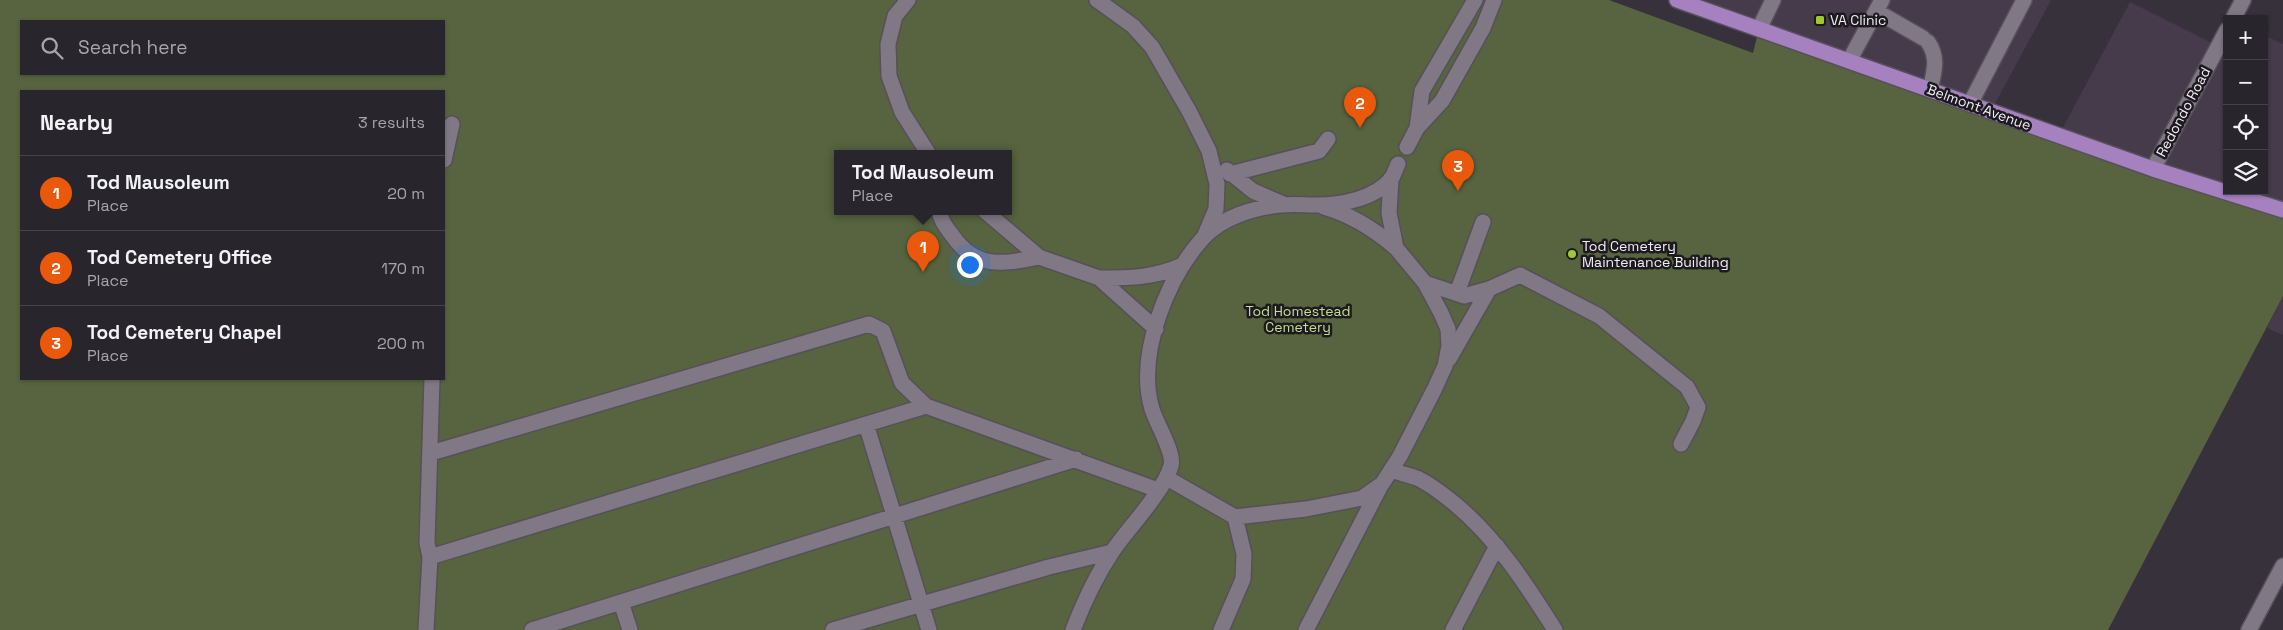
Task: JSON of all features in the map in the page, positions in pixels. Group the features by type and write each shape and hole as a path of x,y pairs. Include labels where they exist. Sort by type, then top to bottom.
{"main road":[{"name":"Belmont Avenue","path":"1677,0 2153,169 2283,210"}],"street":[{"path":"908,0 895,16 888,44 889,76 902,112 926,150"},
{"path":"1073,630 1112,552 1162,484 1172,463 1152,408 1148,378 1150,352 1168,289 1204,236 1216,209 1216,184 1209,151 1189,111 1152,47 1133,26 1097,0"},
{"path":"1416,128 1442,101 1483,28 1494,0"},
{"path":"1759,29 1772,0"},
{"path":"1970,104 2024,0"},
{"path":"2235,15 2243,0"},
{"path":"1407,146 1416,128 1422,91 1473,3 1488,16"},
{"path":"1849,61 1879,6 1925,40 1935,56 1930,90"},
{"name":"Redondo Road","path":"2153,169 2223,38"},
{"path":"445,156 452,124"},
{"path":"1230,174 1319,151 1328,140"},
{"path":"1209,151 1230,174 1253,191 1283,204"},
{"path":"1204,236 1228,220 1255,209 1283,204 1316,205 1339,203 1361,198 1395,171 1390,213 1396,248"},
{"path":"1316,205 1350,216 1376,230 1396,248 1425,283 1448,329 1449,346 1445,366"},
{"path":"940,215 941,220 955,240 972,258 1006,264 1039,257"},
{"path":"990,215 1039,257 1099,278 1138,278 1162,274 1183,265"},
{"path":"1457,293 1484,222"},
{"path":"1425,283 1464,296 1489,289 1520,275 1599,316 1688,387 1698,407 1681,444"},
{"path":"1099,278 1156,329"},
{"path":"1306,630 1445,366 1489,289"},
{"path":"430,453 869,324 883,331 902,384 926,406 1076,459 1162,484 1235,517 1306,510 1362,498 1382,484"},
{"path":"426,630 430,556 427,543 432,380"},
{"path":"430,556 926,406"},
{"path":"866,424 929,630"},
{"path":"532,630 1076,459"},
{"path":"1391,470 1418,479 1445,496 1475,520 1525,582 1555,630"},
{"path":"1222,630 1244,579 1244,554 1235,517"},
{"path":"1453,630 1497,546"},
{"path":"833,630 1049,567 1112,552"},
{"path":"2249,630 2283,566"},
{"path":"621,602 630,630"}],"shaded area":[{"path":"1677,0 2051,0 1991,111"},
{"path":"2130,2 2218,46 2223,37 2223,192 2059,135"},
{"path":"2268,37 2283,44 2283,210 2233,195 2268,195"},
{"path":"2283,296 2283,335 2267,328"}],"green space":[{"name":"Tod Homestead Cemetery","path":"0,0 1609,0 1753,53 1759,29 2223,189 2223,195 2240,195 2283,210 2283,296 2108,630 0,630"}],"place":[{"name":"VA Clinic","path":"1820,20"},
{"name":"Tod Cemetery Office","path":"1360,128"},
{"name":"Tod Cemetery Chapel","path":"1458,191"},
{"name":"Tod Cemetery Maintenance Building","path":"1572,254"},
{"name":"Tod Mausoleum","path":"923,272"}]}
